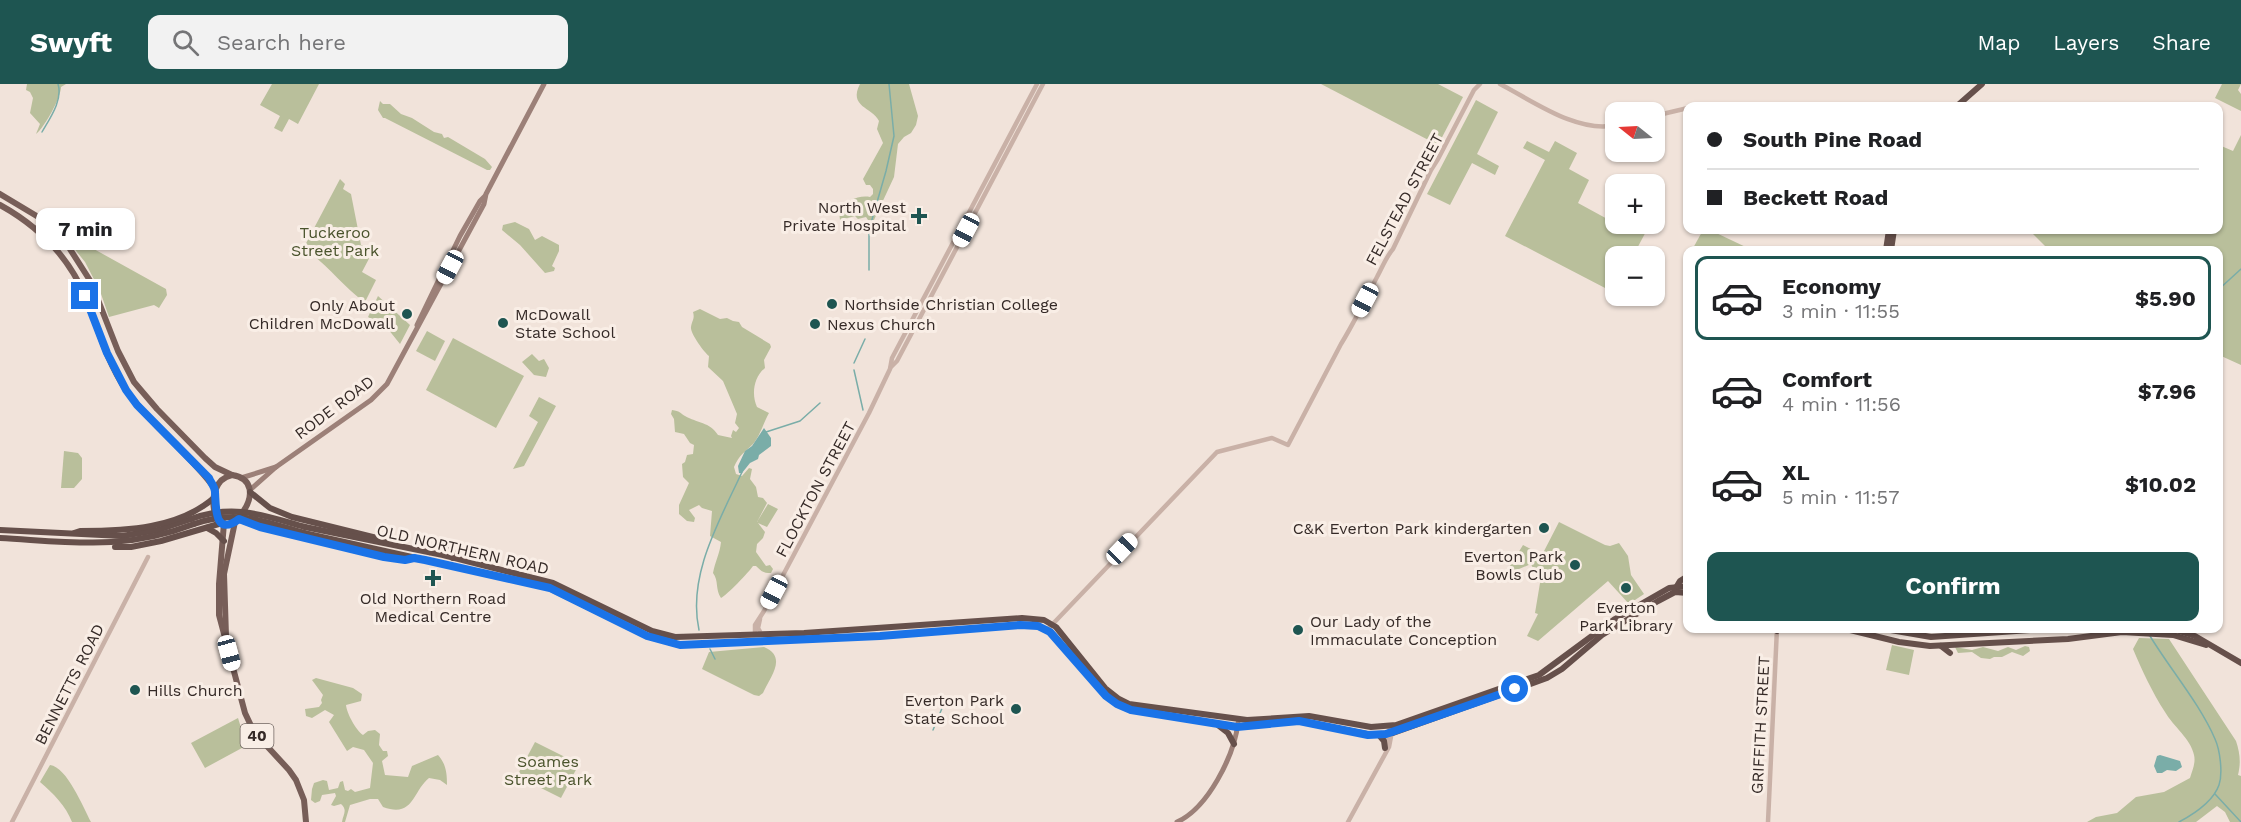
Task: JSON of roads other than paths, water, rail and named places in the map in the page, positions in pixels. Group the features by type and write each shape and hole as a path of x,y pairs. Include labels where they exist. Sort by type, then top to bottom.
{"highway":[{"path":"1962,102 1982,84"},
{"path":"250,491 266,505 285,515 398,543 409,549"},
{"path":"71,534 80,531 121,531 156,525 193,512 205,506 215,497"},
{"name":"OLD NORTHERN ROAD","path":"0,530 110,537 134,535 192,521 248,517 414,558 550,588 641,634 666,643 694,646 1028,625 1047,630"},
{"name":"OLD NORTHERN ROAD","path":"0,538 94,543 135,541 168,533 192,521"},
{"path":"237,521 384,557 405,560 414,558"},
{"path":"94,543 103,547 141,545 223,523"},
{"path":"207,528 216,533 224,542"},
{"name":"OLD NORTHERN ROAD","path":"305,530 453,558 553,583 648,629 669,636 691,638 759,635 1022,618 1052,624"},
{"path":"1677,586 1683,578"},
{"path":"1047,630 1103,693 1117,704 1134,711 1237,727 1299,721 1379,735 1543,674 1601,627 1666,589 1683,586"},
{"path":"1052,624 1064,635 1105,688 1122,701 1138,706 1259,720 1309,716 1391,730 1547,678 1602,635 1672,593 1683,593"},
{"path":"910,626 915,633"},
{"path":"1862,633 1899,642 1941,646 2057,640 2107,633 2163,634 2206,645"},
{"path":"1903,633 1923,637 1985,633"},
{"path":"2188,633 2241,663"},
{"path":"1967,634 1970,644"},
{"path":"1941,646 1950,653"},
{"path":"1213,722 1226,731 1234,744"},
{"path":"1379,735 1384,741 1385,748"}],"main road":[{"name":"RODE ROAD","path":"250,491 276,467 379,393 393,374 417,329 418,320 460,236 486,194 544,84"},
{"path":"0,194 43,220 68,246 88,277 118,351 134,382 157,409 215,467 246,481 250,491"},
{"path":"0,205 36,229 55,247 77,281 111,364 126,390 149,418 207,475 215,489 222,478 232,475"},
{"path":"36,229 36,222 43,220"},
{"name":"RODE ROAD","path":"241,478 276,467"},
{"name":"40","path":"215,489 215,514 223,523 224,542 219,584 221,628 248,722 258,737 296,780 304,800 306,822"},
{"name":"40","path":"226,640 224,574 237,521 250,491"},
{"path":"223,523 237,521"},
{"path":"2056,633 2057,640"},
{"path":"1177,822 1189,814 1214,787 1234,744 1238,718"}],"street":[{"name":"FLOCKTON STREET","path":"759,635 754,626 760,619 869,413 890,369 892,358 1037,84"},
{"name":"FLOCKTON STREET","path":"890,369 897,361 1043,84"},
{"name":"FELSTEAD STREET","path":"1474,90 1475,84"},
{"name":"FELSTEAD STREET","path":"1052,624 1217,452 1272,438 1288,445 1394,248 1431,170 1474,90 1480,84"},
{"path":"1500,84 1580,125 1605,127"},
{"path":"1665,113 1683,109"},
{"name":"BENNETTS ROAD","path":"12,822 148,557"},
{"path":"1047,630 1052,624"},
{"name":"GRIFFITH STREET","path":"1768,822 1778,633"},
{"path":"759,635 764,642"},
{"path":"1348,822 1378,764 1391,730"},
{"path":"1378,764 1389,747 1391,730"}],"water":[{"path":"764,428 771,438 771,446 759,455 758,459 750,463 742,473 739,473 738,466 745,451 752,446"},
{"path":"2157,756 2180,761 2182,767 2176,771 2167,770 2157,773 2154,766"}],"waterway":[{"path":"42,132 57,103 58,84"},
{"path":"869,270 869,230 894,136 889,84"},
{"path":"2223,285 2241,269"},
{"path":"854,363 865,339"},
{"path":"854,370 863,410"},
{"path":"766,432 800,421 820,403"},
{"path":"699,630 696,609 702,568 708,548 742,472"},
{"path":"2150,636 2209,726 2220,755 2221,774 2216,791 2202,807 2179,822"},
{"path":"710,649 715,659"},
{"path":"933,730 945,701"},
{"path":"2215,794 2241,822"}],"place":[{"name":"North West Private Hospital","path":"919,216"},
{"name":"Northside Christian College","path":"832,304"},
{"name":"Only About Children McDowall","path":"407,314"},
{"name":"McDowall State School","path":"503,323"},
{"name":"Nexus Church","path":"815,324"},
{"name":"C&K Everton Park kindergarten","path":"1544,528"},
{"name":"Everton Park Bowls Club","path":"1575,565"},
{"name":"Old Northern Road Medical Centre","path":"433,578"},
{"name":"Everton Park Library","path":"1626,588"},
{"name":"Our Lady of the Immaculate Conception","path":"1298,630"},
{"name":"Hills Church","path":"135,690"},
{"name":"Everton Park State School","path":"1016,709"}],"park label":[{"name":"Tuckeroo Street Park","path":"335,241"},
{"name":"Soames Street Park","path":"548,770"}]}
